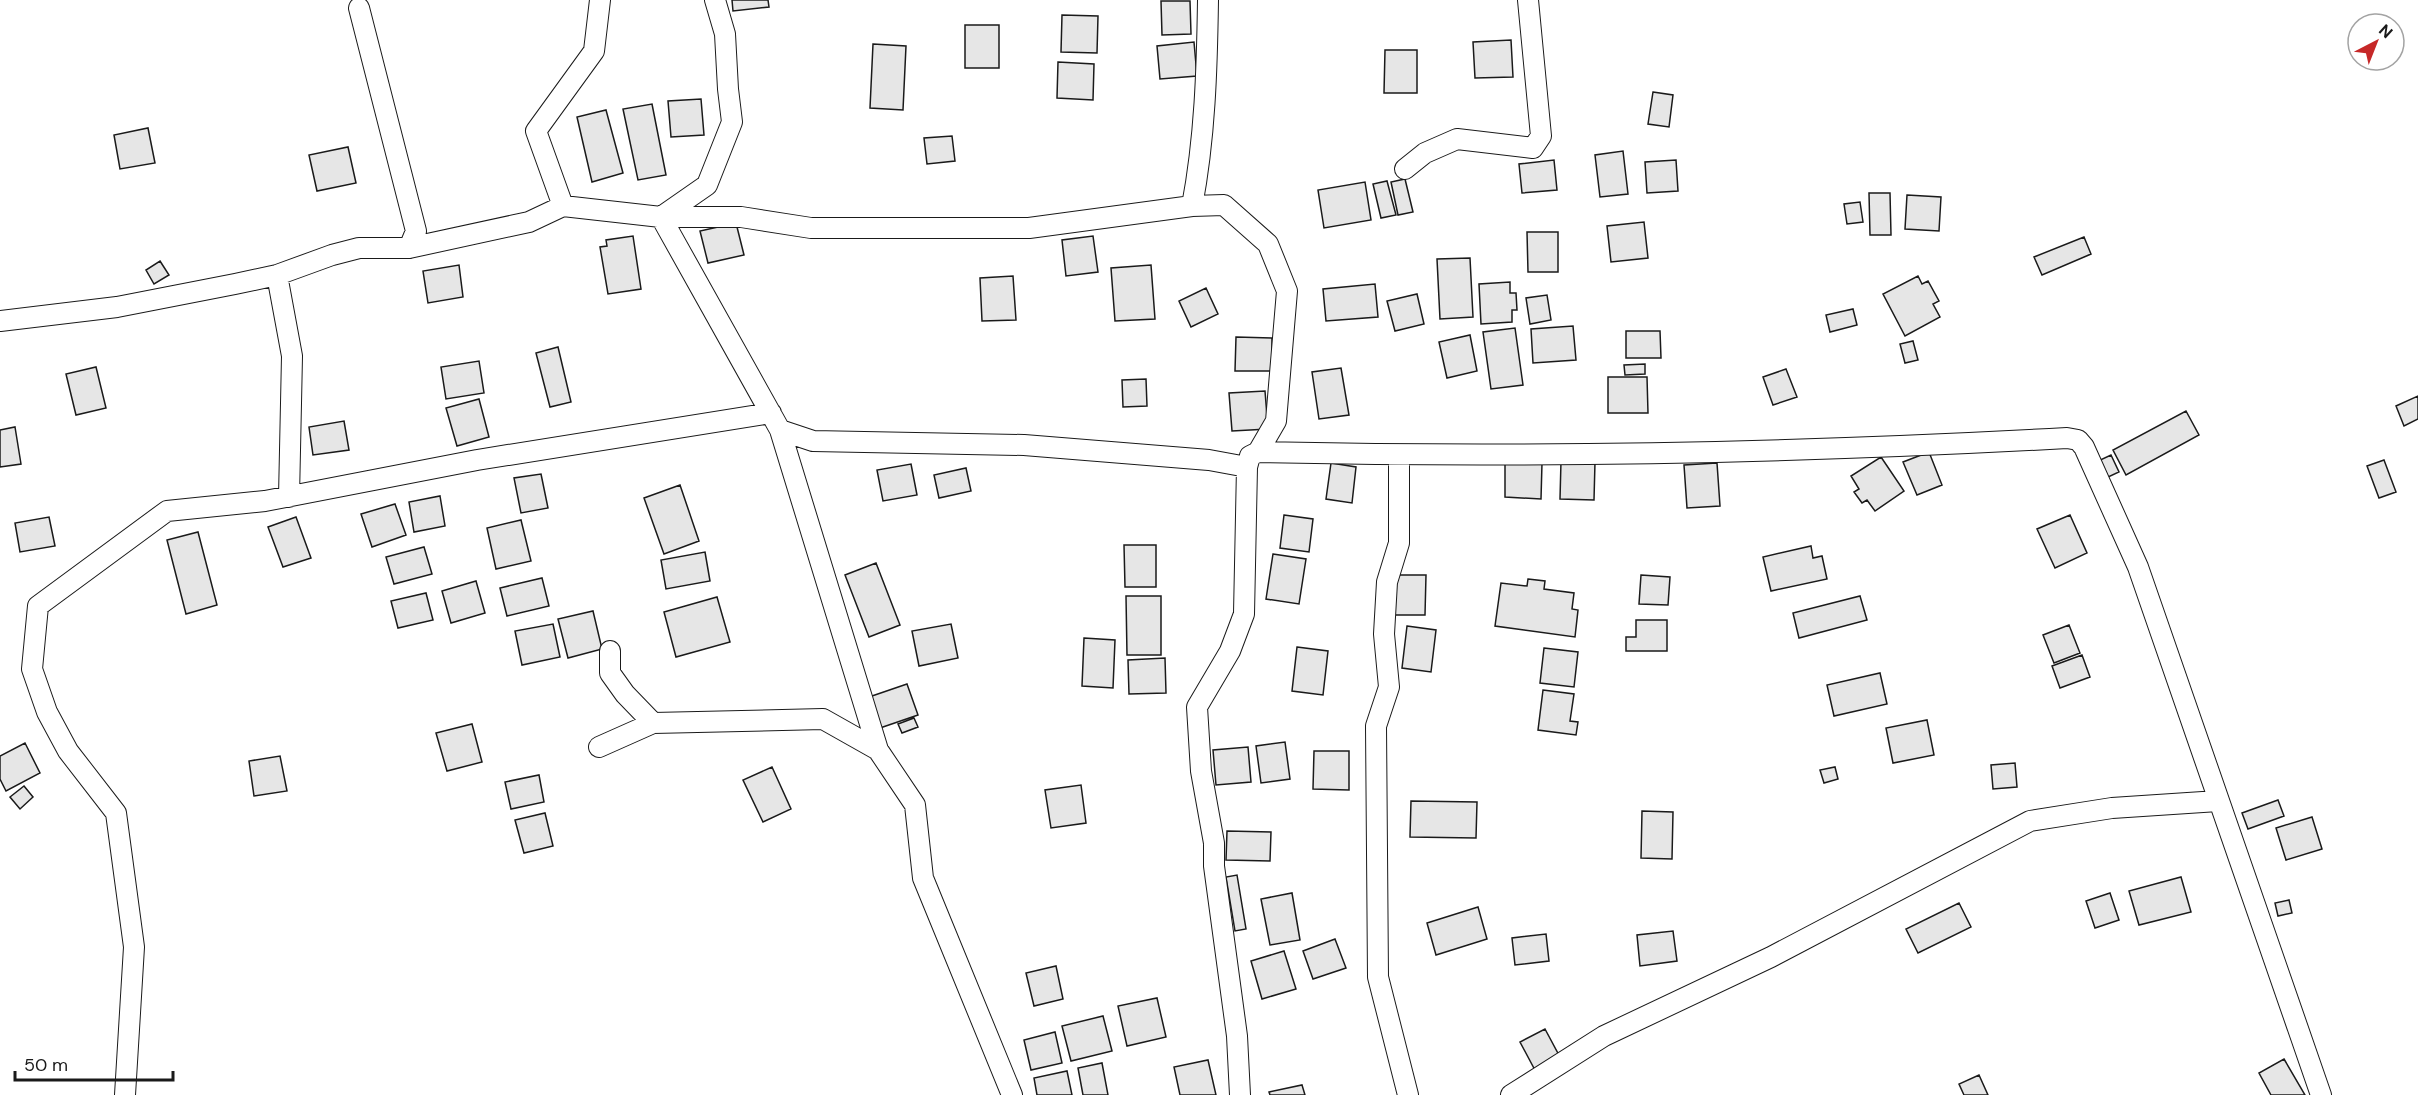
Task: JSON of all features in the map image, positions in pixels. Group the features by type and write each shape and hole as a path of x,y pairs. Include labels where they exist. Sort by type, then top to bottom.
{"street":[{"path":"562,206 536,131 594,51 600,0"},
{"path":"662,217 707,185 732,122 725,34 715,0"},
{"path":"1192,206 1199,171 1207,81 1208,0"},
{"path":"1405,169 1425,153 1457,139 1533,148 1541,136 1528,0"},
{"path":"359,8 416,231 409,248"},
{"path":"0,321 117,307 277,276 332,255 360,248 409,248 529,222 562,206 662,217 741,218 811,228 1029,228 1192,206 1224,205 1268,244 1287,291 1276,422 1252,459 1244,614 1230,651 1197,707 1201,771 1214,843 1214,866 1237,1036 1240,1095"},
{"path":"662,217 775,422 878,750 915,805 923,878 1012,1095"},
{"path":"277,276 292,356 289,496"},
{"path":"125,1095 134,947 116,813 68,751 47,712 32,669 38,606 167,511 265,501 477,460 775,422 813,441 1024,445 1209,460 1399,455 1706,453 2067,438 2078,440 2084,447 2138,567 2321,1095"},
{"path":"1399,455 1399,543 1387,582 1385,623 1389,687 1376,726 1378,977 1408,1095"},
{"path":"610,651 610,673 625,694 653,723"},
{"path":"598,747 653,723 823,719 878,750"},
{"path":"1511,1095 1605,1036 1771,957 2030,821 2112,808 2218,801"}],"building":[{"path":"732,0 768,0 769,7 733,11"},
{"path":"1161,1 1190,1 1191,34 1162,35"},
{"path":"1062,15 1098,16 1097,53 1061,52"},
{"path":"965,25 999,25 999,68 965,68"},
{"path":"1511,40 1513,77 1475,78 1473,42"},
{"path":"1194,42 1197,76 1160,79 1157,46"},
{"path":"873,44 906,46 903,110 870,108"},
{"path":"1385,50 1417,50 1417,93 1384,93"},
{"path":"1058,62 1094,64 1093,100 1057,98"},
{"path":"1653,92 1673,95 1669,127 1648,124"},
{"path":"701,99 704,135 671,137 668,101"},
{"path":"652,104 666,175 638,180 623,109"},
{"path":"606,110 623,173 592,182 577,117"},
{"path":"148,128 155,163 120,169 114,135"},
{"path":"952,136 955,161 927,164 924,138"},
{"path":"348,147 356,183 317,191 309,155"},
{"path":"1623,151 1628,194 1600,197 1595,155"},
{"path":"1554,160 1557,190 1522,193 1519,164"},
{"path":"1676,160 1678,191 1647,193 1645,162"},
{"path":"1405,179 1413,212 1398,215 1391,182"},
{"path":"1387,181 1396,215 1381,218 1373,184"},
{"path":"1365,182 1371,220 1324,228 1318,190"},
{"path":"1869,193 1890,193 1891,235 1870,235"},
{"path":"1907,195 1941,197 1939,231 1905,229"},
{"path":"1860,202 1863,222 1847,224 1844,204"},
{"path":"1644,222 1648,258 1611,262 1607,226"},
{"path":"736,223 744,255 708,263 700,231"},
{"path":"1527,232 1558,232 1558,272 1528,272"},
{"path":"633,236 641,289 608,294 600,247 607,246 606,240"},
{"path":"1093,236 1098,272 1066,276 1062,240"},
{"path":"2084,237 2091,254 2042,275 2034,257"},
{"path":"1470,258 1473,317 1440,319 1437,259"},
{"path":"160,261 169,275 154,284 146,270"},
{"path":"459,265 463,297 428,303 423,271"},
{"path":"1151,265 1155,319 1115,321 1111,268"},
{"path":"1013,276 1016,320 982,321 980,278"},
{"path":"1918,276 1922,284 1928,281 1939,301 1933,304 1940,317 1905,336 1883,294"},
{"path":"1510,282 1510,293 1516,293 1517,310 1512,310 1512,322 1481,324 1479,284"},
{"path":"1375,284 1378,317 1326,321 1323,289"},
{"path":"1206,288 1218,314 1191,327 1179,301"},
{"path":"1417,294 1424,324 1395,331 1387,301"},
{"path":"1547,295 1551,320 1530,324 1526,298"},
{"path":"1853,309 1857,325 1830,332 1826,315"},
{"path":"1573,326 1576,360 1533,363 1531,329"},
{"path":"1515,328 1523,385 1491,389 1483,332"},
{"path":"1626,331 1660,331 1661,358 1626,358"},
{"path":"1470,335 1477,371 1447,378 1439,342"},
{"path":"1236,337 1272,338 1272,371 1235,371"},
{"path":"1913,341 1918,360 1905,363 1900,344"},
{"path":"558,347 571,402 550,407 536,353"},
{"path":"479,361 484,393 446,399 441,367"},
{"path":"1645,364 1645,374 1625,375 1624,365"},
{"path":"96,367 106,408 76,415 66,374"},
{"path":"1341,368 1349,415 1319,419 1312,372"},
{"path":"1786,369 1797,397 1773,405 1763,377"},
{"path":"1608,377 1647,377 1648,413 1608,413"},
{"path":"1146,379 1147,406 1123,407 1122,380"},
{"path":"1265,391 1268,429 1232,431 1229,393"},
{"path":"2418,396 2418,419 2404,426 2396,406"},
{"path":"479,399 489,437 457,446 446,408"},
{"path":"2186,411 2199,435 2126,475 2113,450"},
{"path":"344,421 349,450 313,455 309,427"},
{"path":"15,427 21,464 0,467 0,430"},
{"path":"1929,452 1942,485 1917,495 1903,462"},
{"path":"2111,455 2119,472 2106,478 2098,461"},
{"path":"1881,457 1904,491 1875,511 1867,500 1862,503 1854,492 1859,489 1851,476"},
{"path":"2384,460 2396,492 2379,498 2367,466"},
{"path":"1561,461 1595,462 1594,500 1560,499"},
{"path":"1505,462 1542,463 1541,499 1505,497"},
{"path":"1331,463 1356,467 1352,503 1326,499"},
{"path":"1717,463 1720,506 1687,508 1684,465"},
{"path":"911,464 917,495 883,501 877,470"},
{"path":"966,468 971,491 939,498 934,475"},
{"path":"541,474 548,508 521,513 514,478"},
{"path":"680,485 699,541 664,554 644,498"},
{"path":"440,496 445,526 414,532 409,502"},
{"path":"395,504 406,535 372,547 361,514"},
{"path":"1284,515 1313,519 1309,552 1280,548"},
{"path":"2070,515 2087,553 2055,568 2037,529"},
{"path":"49,517 55,546 20,552 15,523"},
{"path":"296,517 311,558 283,567 268,527"},
{"path":"521,520 531,561 496,569 487,528"},
{"path":"198,532 217,605 186,614 167,540"},
{"path":"1124,545 1156,545 1156,587 1125,587"},
{"path":"1811,546 1813,558 1822,556 1827,579 1771,591 1763,557"},
{"path":"424,547 432,574 394,584 386,557"},
{"path":"705,552 710,581 666,589 661,560"},
{"path":"1273,554 1306,559 1299,604 1266,599"},
{"path":"876,563 900,625 869,637 845,575"},
{"path":"1395,575 1426,575 1425,615 1395,615"},
{"path":"1641,575 1670,577 1668,605 1639,604"},
{"path":"542,578 549,606 507,616 500,588"},
{"path":"1528,579 1545,581 1544,589 1574,593 1572,609 1578,610 1575,637 1495,626 1501,583 1527,586"},
{"path":"476,581 485,613 451,623 442,591"},
{"path":"426,593 433,620 398,628 391,601"},
{"path":"1126,596 1161,596 1161,655 1127,655"},
{"path":"1860,596 1867,620 1799,638 1793,613"},
{"path":"717,597 730,642 676,657 664,612"},
{"path":"593,611 602,649 568,658 558,619"},
{"path":"1636,620 1667,620 1667,651 1626,651 1626,637 1636,637"},
{"path":"553,624 560,657 522,665 515,631"},
{"path":"951,624 958,658 919,666 912,631"},
{"path":"2069,625 2080,653 2054,663 2043,635"},
{"path":"1407,626 1436,630 1431,672 1402,668"},
{"path":"1084,638 1115,640 1113,688 1082,686"},
{"path":"1297,647 1328,651 1323,695 1292,691"},
{"path":"1544,648 1578,652 1574,687 1540,683"},
{"path":"2082,655 2090,677 2060,688 2052,666"},
{"path":"1165,658 1166,693 1129,694 1128,660"},
{"path":"1880,673 1887,704 1834,716 1827,685"},
{"path":"907,684 918,715 880,728 869,697"},
{"path":"1543,690 1574,694 1570,721 1578,722 1576,735 1538,730"},
{"path":"914,718 918,727 902,733 898,724"},
{"path":"1927,720 1934,755 1893,763 1886,728"},
{"path":"472,724 482,762 447,771 436,733"},
{"path":"1285,742 1290,779 1261,783 1256,746"},
{"path":"25,743 40,773 6,791 0,779 0,756"},
{"path":"1248,747 1251,782 1216,785 1213,750"},
{"path":"1314,751 1349,751 1349,790 1313,789"},
{"path":"280,756 287,791 254,796 249,761"},
{"path":"2015,763 2017,787 1993,789 1991,765"},
{"path":"772,767 791,809 763,822 743,780"},
{"path":"1835,767 1838,779 1824,783 1820,770"},
{"path":"539,775 544,802 511,809 505,782"},
{"path":"1081,785 1086,823 1051,828 1045,790"},
{"path":"24,786 33,797 20,809 10,797"},
{"path":"2278,800 2284,816 2248,829 2242,813"},
{"path":"1411,801 1477,802 1476,838 1410,837"},
{"path":"1642,811 1673,812 1672,859 1641,858"},
{"path":"545,813 553,846 524,853 515,820"},
{"path":"2312,817 2322,849 2286,860 2276,828"},
{"path":"1227,831 1271,832 1270,861 1226,860"},
{"path":"1237,875 1246,929 1235,931 1226,877"},
{"path":"2181,877 2191,912 2139,925 2129,891"},
{"path":"1292,893 1300,940 1270,945 1261,899"},
{"path":"2110,893 2119,920 2095,928 2086,901"},
{"path":"2289,900 2292,913 2278,916 2275,903"},
{"path":"1959,903 1971,927 1918,953 1906,929"},
{"path":"1478,907 1487,939 1436,955 1427,923"},
{"path":"1673,931 1677,961 1640,966 1637,935"},
{"path":"1546,934 1549,961 1515,965 1512,938"},
{"path":"1335,939 1346,968 1313,979 1303,951"},
{"path":"1284,951 1296,989 1262,999 1251,961"},
{"path":"1056,966 1063,999 1034,1006 1026,973"},
{"path":"1157,998 1166,1037 1127,1046 1118,1006"},
{"path":"1103,1016 1112,1051 1071,1061 1062,1026"},
{"path":"1545,1029 1561,1059 1536,1072 1520,1042"},
{"path":"1055,1032 1062,1063 1031,1070 1024,1040"},
{"path":"2284,1059 2305,1095 2271,1095 2259,1073"},
{"path":"1208,1060 1216,1095 1180,1095 1174,1067"},
{"path":"1102,1063 1108,1095 1083,1095 1078,1068"},
{"path":"1067,1071 1072,1095 1037,1095 1034,1078"},
{"path":"1979,1075 1988,1095 1964,1095 1959,1084"},
{"path":"1302,1085 1305,1095 1270,1095 1269,1092"}]}
